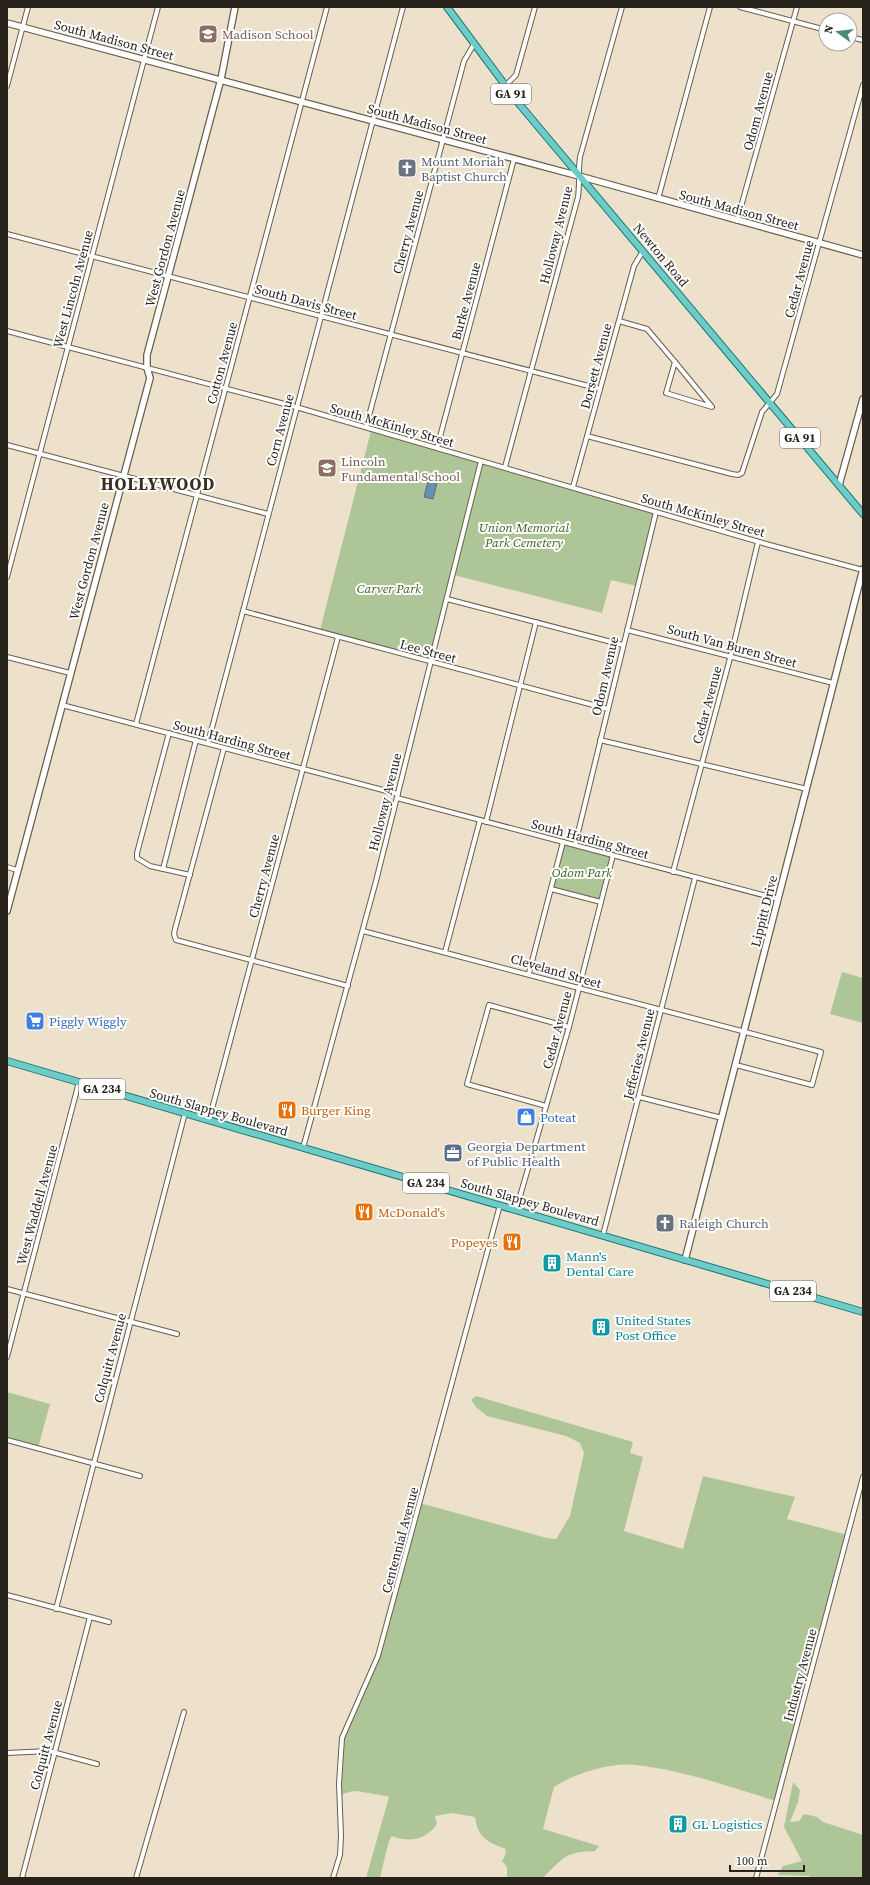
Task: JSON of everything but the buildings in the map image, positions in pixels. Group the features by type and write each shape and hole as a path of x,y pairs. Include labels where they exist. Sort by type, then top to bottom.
{"main road":[{"name":"Newton Road","path":"447,7 505,86 863,514"},
{"name":"South Slappey Boulevard","path":"7,1061 863,1312"}],"street":[{"path":"7,86 28,7"},
{"name":"West Lincoln Avenue","path":"7,577 158,7"},
{"name":"West Gordon Avenue","path":"7,911 150,378 147,368 147,355 221,79 235,7"},
{"name":"Cotton Avenue","path":"136,724 327,7"},
{"name":"Corn Avenue","path":"208,743 403,7"},
{"path":"505,86 516,75 535,7"},
{"name":"Holloway Avenue","path":"505,467 578,197 578,167 580,157 622,7"},
{"path":"658,199 710,7"},
{"path":"740,7 818,28"},
{"name":"Odom Avenue","path":"737,220 797,7"},
{"name":"South Madison Street","path":"7,23 144,58 863,255"},
{"name":"Cherry Avenue","path":"366,427 442,140 464,62 474,44"},
{"name":"Cedar Avenue","path":"587,436 732,474 738,475 742,473 762,412 777,394 863,85"},
{"name":"Burke Avenue","path":"437,448 514,159"},
{"name":"South Davis Street","path":"7,234 530,372 600,389"},
{"name":"Dorsett Avenue","path":"573,487 634,266 643,251"},
{"path":"619,321 647,329 675,362 703,397 712,407 666,392 675,362"},
{"name":"South McKinley Street","path":"7,331 296,407 758,542 863,569"},
{"path":"839,485 863,399"},
{"path":"7,445 268,514"},
{"name":"Holloway Avenue","path":"303,1148 363,931 398,796 481,460"},
{"name":"Odom Avenue","path":"575,845 656,512"},
{"name":"Cedar Avenue","path":"673,872 730,656 758,542"},
{"name":"Lippitt Drive","path":"685,1260 863,569"},
{"path":"447,600 623,644"},
{"name":"Lee Street","path":"242,611 521,687 608,709"},
{"path":"486,822 521,687 536,622"},
{"name":"South Van Buren Street","path":"627,630 833,683"},
{"name":"Cherry Avenue","path":"209,1120 338,636"},
{"path":"7,657 70,673"},
{"name":"South Harding Street","path":"62,705 303,769 486,822 778,899"},
{"path":"169,733 137,853 137,858 142,862 163,869 190,875"},
{"path":"163,869 196,740"},
{"path":"600,740 807,789"},
{"path":"224,748 174,934 176,940 182,943 348,986"},
{"path":"445,952 480,820"},
{"path":"529,973 563,842"},
{"name":"Cedar Avenue","path":"516,1210 570,1027 613,855"},
{"path":"7,867 17,870"},
{"name":"Jefferies Avenue","path":"603,1235 695,878"},
{"path":"551,889 601,902"},
{"name":"Cleveland Street","path":"363,931 529,973 579,989 822,1052 812,1085 736,1065"},
{"path":"546,1106 467,1084 489,1005 570,1027"},
{"name":"West Waddell Avenue","path":"7,1357 79,1082"},
{"path":"639,1097 722,1118"},
{"name":"Colquitt Avenue","path":"56,1608 92,1463 185,1113"},
{"name":"Centennial Avenue","path":"333,1878 340,1855 341,1836 339,1784 342,1738 351,1716 374,1670 500,1205"},
{"path":"7,1289 177,1334"},
{"path":"7,1440 140,1476"},
{"name":"Industry Avenue","path":"756,1878 863,1477"},
{"path":"7,1596 109,1622"},
{"name":"Colquitt Avenue","path":"22,1878 90,1617"},
{"path":"136,1878 184,1712"},
{"path":"7,1753 43,1750 97,1764"}],"green space":[{"name":"Carver Park","path":"371,431 479,462 429,659 320,630"},
{"name":"Union Memorial Park Cemetery","path":"483,463 654,513 636,586 611,580 602,613 454,575"},
{"name":"Odom Park","path":"564,843 612,856 600,902 552,889"},
{"path":"842,972 863,978 863,1023 830,1014"},
{"path":"7,1392 50,1404 38,1448 7,1440"},
{"path":"476,1396 633,1442 630,1453 643,1457 624,1531 683,1549 703,1476 795,1497 787,1519 848,1535 776,1801 689,1775 653,1767 615,1765 604,1767 571,1778 554,1787 543,1829 599,1846 595,1851 571,1854 561,1860 543,1878 507,1878 507,1867 502,1861 505,1856 506,1849 494,1844 481,1835 476,1824 475,1817 452,1813 435,1816 437,1824 428,1834 417,1839 405,1839 392,1836 387,1849 380,1878 366,1878 389,1797 355,1791 340,1795 342,1738 374,1670 420,1503 547,1538 556,1539 570,1516 584,1453 580,1443 566,1436 487,1416 476,1407 471,1400"},
{"path":"793,1782 800,1790 798,1802 790,1822 799,1821 804,1814 817,1817 823,1822 863,1835 863,1878 811,1878 809,1876 778,1875 783,1866 802,1861 784,1827"}],"water":[{"path":"428,481 437,483 433,499 424,497"}],"place":[{"name":"Madison School","path":"208,34"},
{"name":"Mount Moriah Baptist Church","path":"407,168"},
{"name":"Lincoln Fundamental School","path":"327,468"},
{"name":"Piggly Wiggly","path":"35,1021"},
{"name":"Burger King","path":"287,1110"},
{"name":"Poteat","path":"526,1117"},
{"name":"Georgia Department of Public Health","path":"453,1153"},
{"name":"McDonald's","path":"364,1212"},
{"name":"Raleigh Church","path":"665,1223"},
{"name":"Popeyes","path":"512,1242"},
{"name":"Mann's Dental Care","path":"552,1263"},
{"name":"United States Post Office","path":"601,1327"},
{"name":"GL Logistics","path":"678,1824"}],"district":[{"name":"HOLLYWOOD","path":"158,484"}]}
